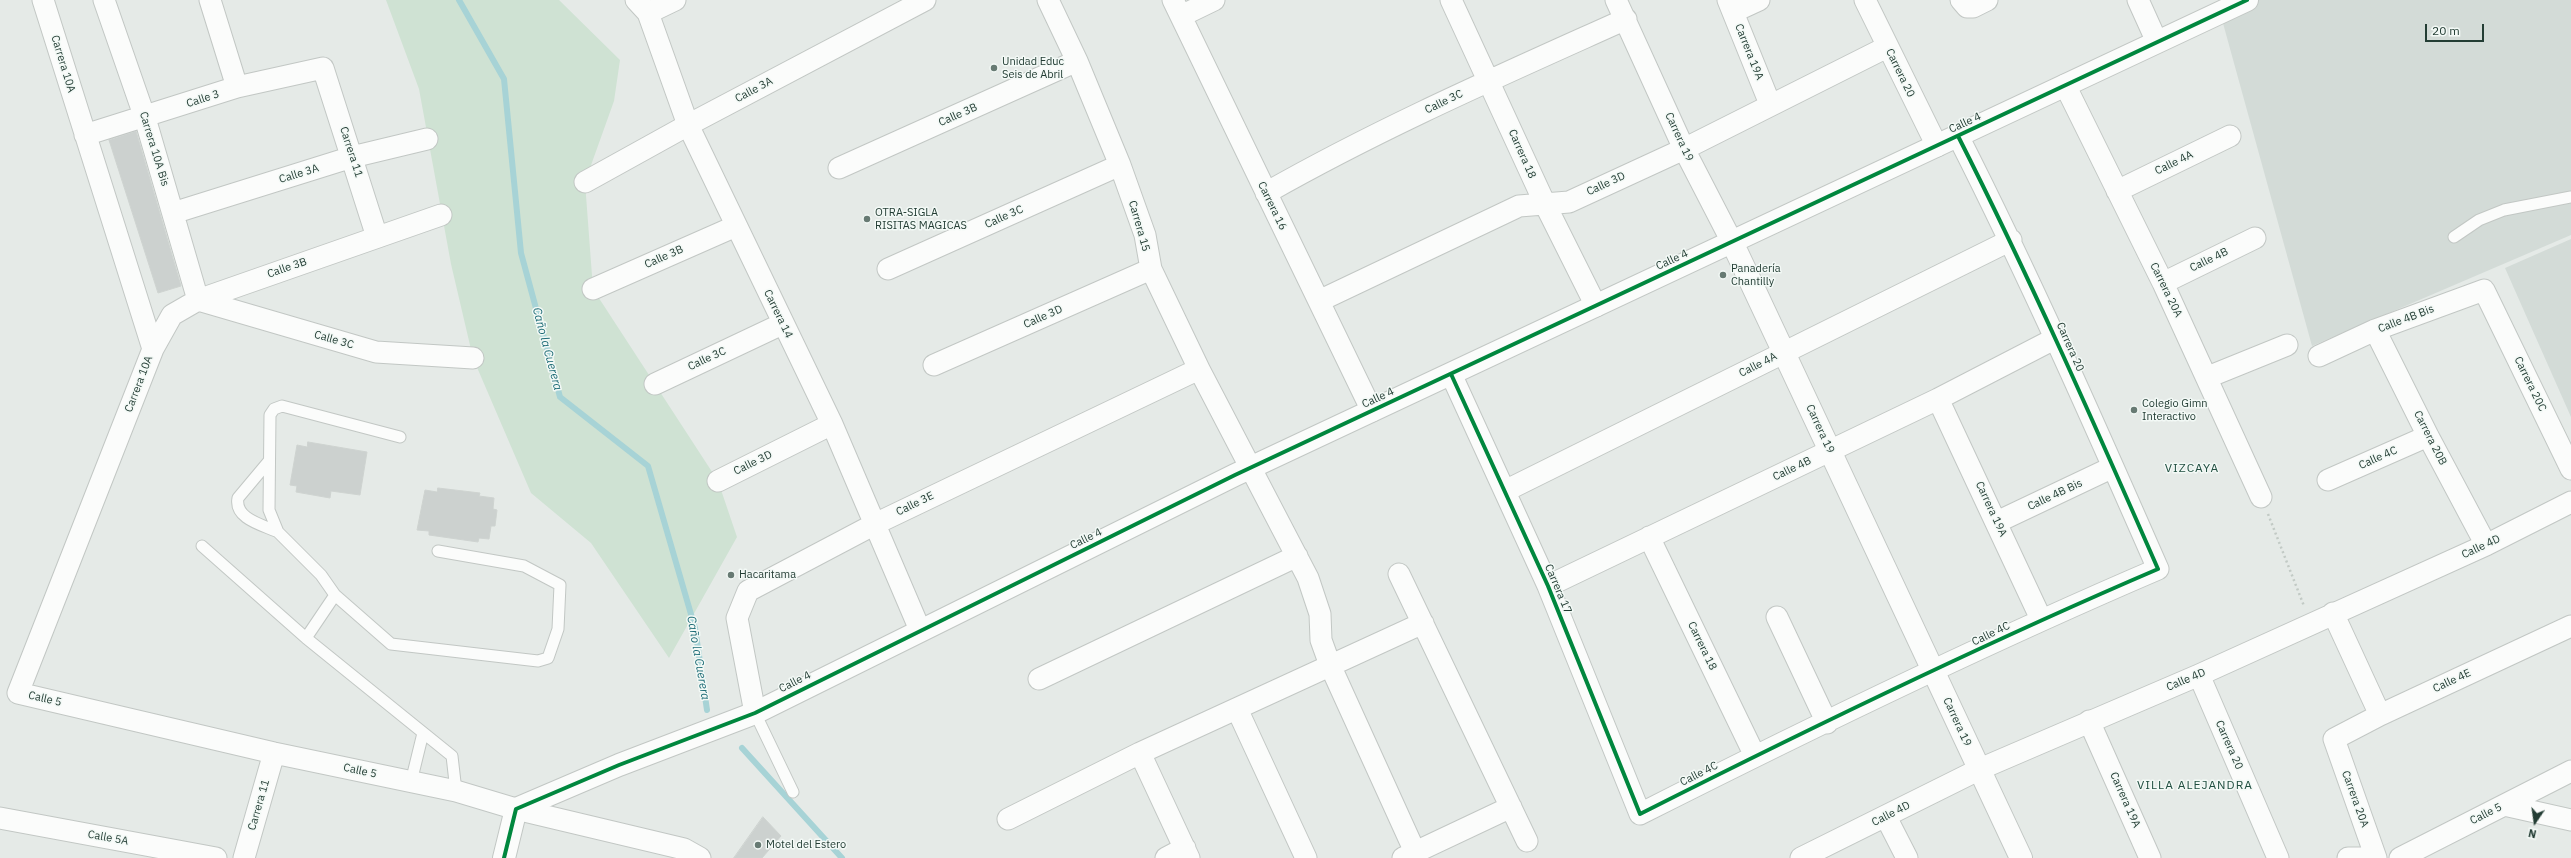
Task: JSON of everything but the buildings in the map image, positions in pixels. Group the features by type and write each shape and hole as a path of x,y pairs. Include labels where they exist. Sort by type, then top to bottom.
{"street":[{"name":"Carrera 10A","path":"18,693 153,349 43,0"},
{"name":"Carrera 10A Bis","path":"104,0 145,118 198,300"},
{"path":"210,0 238,87"},
{"path":"642,6 675,0"},
{"name":"Calle 3A","path":"585,182 688,125 925,0"},
{"name":"Carrera 15","path":"1048,0 1077,61 1120,165 1145,235 1151,269 1198,369 1252,467 1308,578 1320,614 1321,640 1330,665 1409,855"},
{"path":"1177,8 1214,0"},
{"name":"Carrera 18","path":"1451,0 1545,204 1596,306"},
{"name":"Carrera 19","path":"1616,0 1626,19 1684,149 1732,242 2022,858"},
{"path":"1731,6 1759,0"},
{"name":"Carrera 20","path":"1865,0 1937,146"},
{"path":"1961,0 1967,7 1973,7 1987,0"},
{"path":"2138,0 2157,42"},
{"name":"Calle 4","path":"516,809 619,765 755,713 1252,467 2247,0"},
{"name":"Carrera 14","path":"642,6 688,125 782,324 832,424 920,630"},
{"name":"Carrera 19A","path":"1731,6 1770,104"},
{"name":"Carrera 16","path":"1177,8 1372,411"},
{"name":"Calle 3C","path":"1266,192 1321,161 1489,80 1626,19"},
{"name":"Calle 3D","path":"1319,301 1519,206 1569,202 1684,149 1770,104 1887,47"},
{"name":"Calle 3B","path":"839,168 1077,61"},
{"name":"Calle 3","path":"85,135 145,118 238,87 323,68"},
{"name":"Carrera 11","path":"323,68 377,237"},
{"name":"Carrera 20A","path":"2065,85 2208,377 2262,498"},
{"name":"Carrera 20","path":"1958,136 2011,240 2158,569"},
{"name":"Calle 4A","path":"2117,191 2230,136"},
{"name":"Calle 3A","path":"173,213 352,157 427,139"},
{"name":"Calle 3C","path":"888,269 1120,165"},
{"name":"Calle 3B","path":"153,349 172,315 198,300 442,214"},
{"name":"Calle 3B","path":"593,289 736,226"},
{"name":"Calle 4B","path":"2163,283 2255,238"},
{"name":"Calle 4A","path":"1505,492 2011,240"},
{"name":"Calle 3D","path":"934,365 1151,269"},
{"name":"Calle 4B Bis","path":"2319,356 2375,330 2482,290 2485,290 2489,299"},
{"name":"Carrera 20C","path":"2489,299 2571,469"},
{"name":"Calle 3C","path":"198,300 376,352 474,358"},
{"name":"Calle 3C","path":"655,384 782,324"},
{"name":"Carrera 20B","path":"2375,330 2428,436 2486,545"},
{"name":"Calle 4B","path":"1548,586 1938,399 2056,338"},
{"path":"2208,377 2287,345"},
{"name":"Calle 3E","path":"755,713 737,618 748,591 875,524 1198,369"},
{"name":"Carrera 17","path":"1451,374 1548,586 1640,814"},
{"name":"Carrera 19A","path":"1938,399 1997,522 2041,619"},
{"name":"Calle 3D","path":"718,481 832,424"},
{"name":"Calle 4C","path":"2328,480 2428,436"},
{"name":"Calle 4B Bis","path":"1997,522 2113,467"},
{"name":"Calle 4D","path":"1801,858 1980,769 2089,720 2199,675 2486,545 2571,502"},
{"name":"Carrera 18","path":"1649,537 1755,756"},
{"path":"1039,679 1296,556"},
{"name":"Calle 4C","path":"1640,814 1755,756 1934,672 2041,619 2158,569"},
{"path":"1399,574 1527,841"},
{"path":"2333,613 2380,715"},
{"path":"1777,617 1826,723"},
{"path":"1008,819 1140,753 1423,623"},
{"name":"Calle 4E","path":"2334,739 2380,715 2571,626"},
{"name":"Carrera 20","path":"2199,675 2278,858"},
{"name":"Calle 5","path":"18,693 274,753 456,791 516,809 688,855"},
{"path":"1237,709 1306,858"},
{"name":"Carrera 19A","path":"2089,720 2150,858"},
{"name":"Carrera 20A","path":"2334,739 2363,858"},
{"name":"Carrera 11","path":"244,858 274,753"},
{"path":"1140,753 1187,853 1166,858"},
{"name":"Calle 5","path":"2400,858 2571,771"},
{"path":"2504,805 2571,820"},
{"path":"1409,855 1511,807"},
{"path":"504,858 516,809"},
{"path":"1886,817 1907,858"},
{"name":"Calle 5A","path":"0,818 216,858"}],"lane":[{"path":"2454,238 2478,220 2504,210 2571,197"},
{"path":"278,532 269,510 270,415 274,409 282,406 400,437"},
{"path":"269,461 238,498 237,504 240,513 278,532 321,575 335,595 391,644 538,661 548,658 558,629 560,585 524,566 438,551"},
{"path":"202,546 306,638 452,756 456,791"},
{"path":"306,638 335,595"},
{"path":"755,713 793,792"},
{"path":"411,782 423,733"}],"path":[{"path":"2262,498 2311,623"}],"shaded area":[{"path":"2256,0 2571,0 2571,235 2312,346 2221,16"},
{"path":"2571,239 2571,417 2505,268"}],"green space":[{"path":"386,0 559,0 620,60 614,101 585,182 593,289 718,481 737,537 669,658 591,543 531,493 473,358 451,264 419,89"}],"waterway":[{"name":"Caño la Cuerera","path":"459,0 504,79 521,253 560,397 648,466 695,628 707,710"},
{"name":"Caño la Cuerera","path":"742,748 842,858"}],"cycle path":[{"path":"504,858 516,809 619,765 755,713 1235,475 2247,0"},
{"path":"1451,374 1548,586 1640,814 1897,687 2158,569 2086,405 2011,243 1958,136"}],"place":[{"name":"Unidad Educ Seis de Abril","path":"994,68"},
{"name":"OTRA-SIGLA RISITAS MAGICAS","path":"867,219"},
{"name":"Panadería Chantilly","path":"1723,275"},
{"name":"Colegio Gimn Interactivo","path":"2134,410"},
{"name":"Hacaritama","path":"731,575"},
{"name":"Motel del Estero","path":"758,845"}],"district":[{"name":"VIZCAYA","path":"2192,469"},
{"name":"VILLA ALEJANDRA","path":"2195,786"}]}
